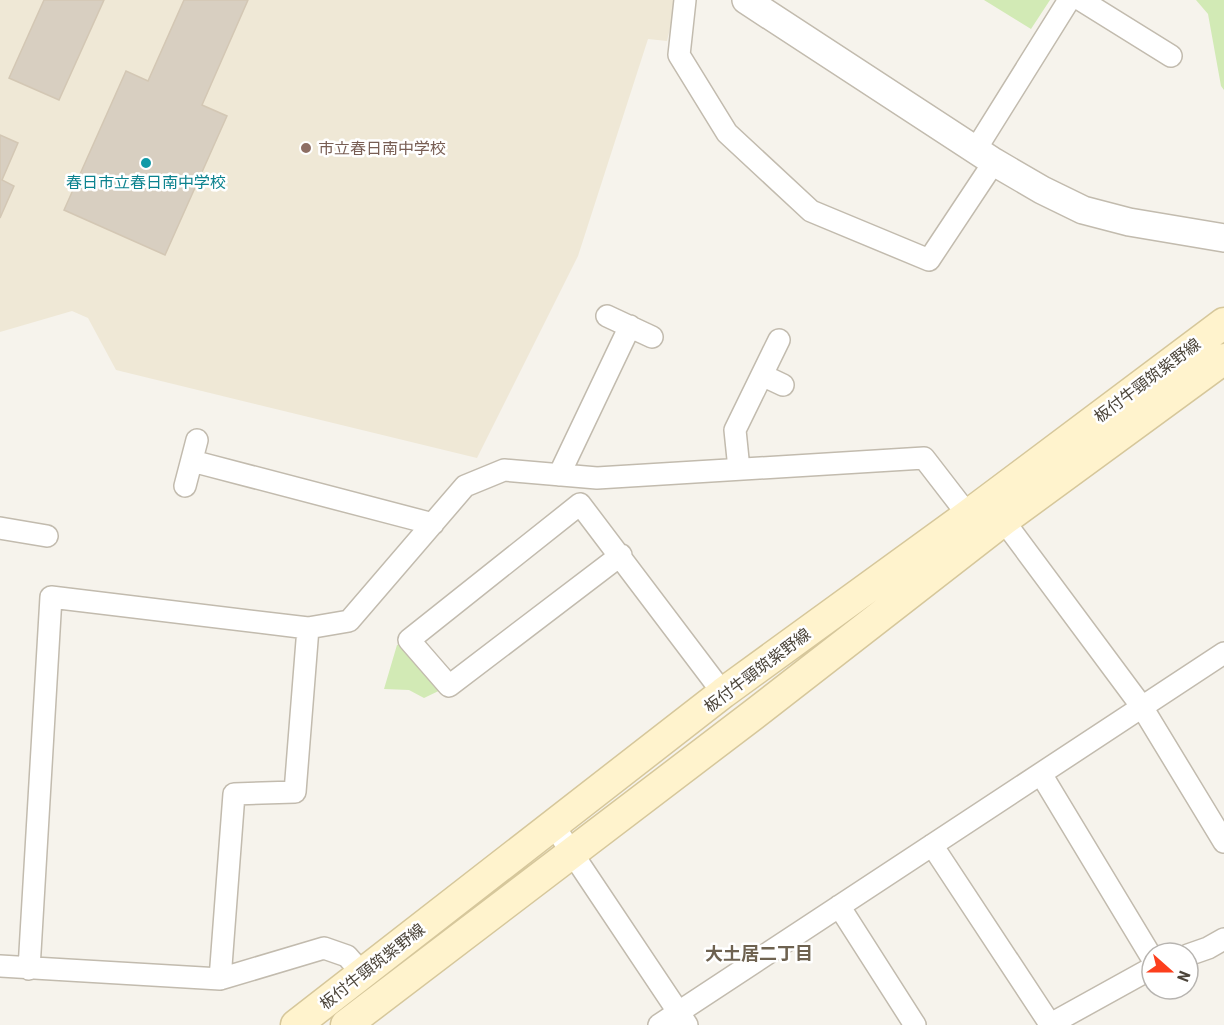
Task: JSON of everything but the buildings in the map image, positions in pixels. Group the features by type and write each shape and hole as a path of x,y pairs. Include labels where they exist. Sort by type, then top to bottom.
{"main road":[{"name":"板付牛頸筑紫野線","path":"346,1025 753,715 986,511 1224,323"},
{"name":"板付牛頸筑紫野線","path":"296,1025 723,693 986,511 1224,358"}],"street":[{"path":"686,0 679,55 727,133 811,211 929,260 1069,0"},
{"path":"746,0 1042,190 1083,210 1129,222 1224,238"},
{"path":"1082,0 1171,56"},
{"path":"607,316 652,337"},
{"path":"559,475 630,326"},
{"path":"739,469 735,430 779,340"},
{"path":"762,375 783,385"},
{"path":"185,486 197,440"},
{"path":"29,969 51,597 308,628 349,621 465,486 504,470 597,478 924,458 986,511 1142,707 1224,842"},
{"path":"192,461 433,524"},
{"path":"621,555 449,686 409,640 580,504 621,555 723,693"},
{"path":"0,528 47,536"},
{"path":"220,979 234,794 295,792 308,628"},
{"path":"659,1025 683,1018 839,906 1224,653"},
{"path":"1041,774 1142,941"},
{"path":"554,826 683,1018"},
{"path":"932,845 1049,1025 1140,975"},
{"path":"839,906 915,1025"},
{"path":"1200,951 1224,939"},
{"path":"0,966 220,979 324,948 347,956 362,973"}],"shaded area":[{"name":"市立春日南中学校","path":"0,0 677,0 667,41 648,39 578,256 477,458 116,370 88,318 72,311 0,332"}],"green space":[{"path":"984,0 1050,0 1031,29"},
{"path":"1196,0 1224,0 1224,90 1221,86 1208,14"},
{"path":"409,640 449,686 424,698 409,690 384,689 397,645"}],"place":[{"name":"市立春日南中学校","path":"306,148"},
{"name":"春日市立春日南中学校","path":"146,163"}],"district":[{"name":"大土居二丁目","path":"759,954"}]}
